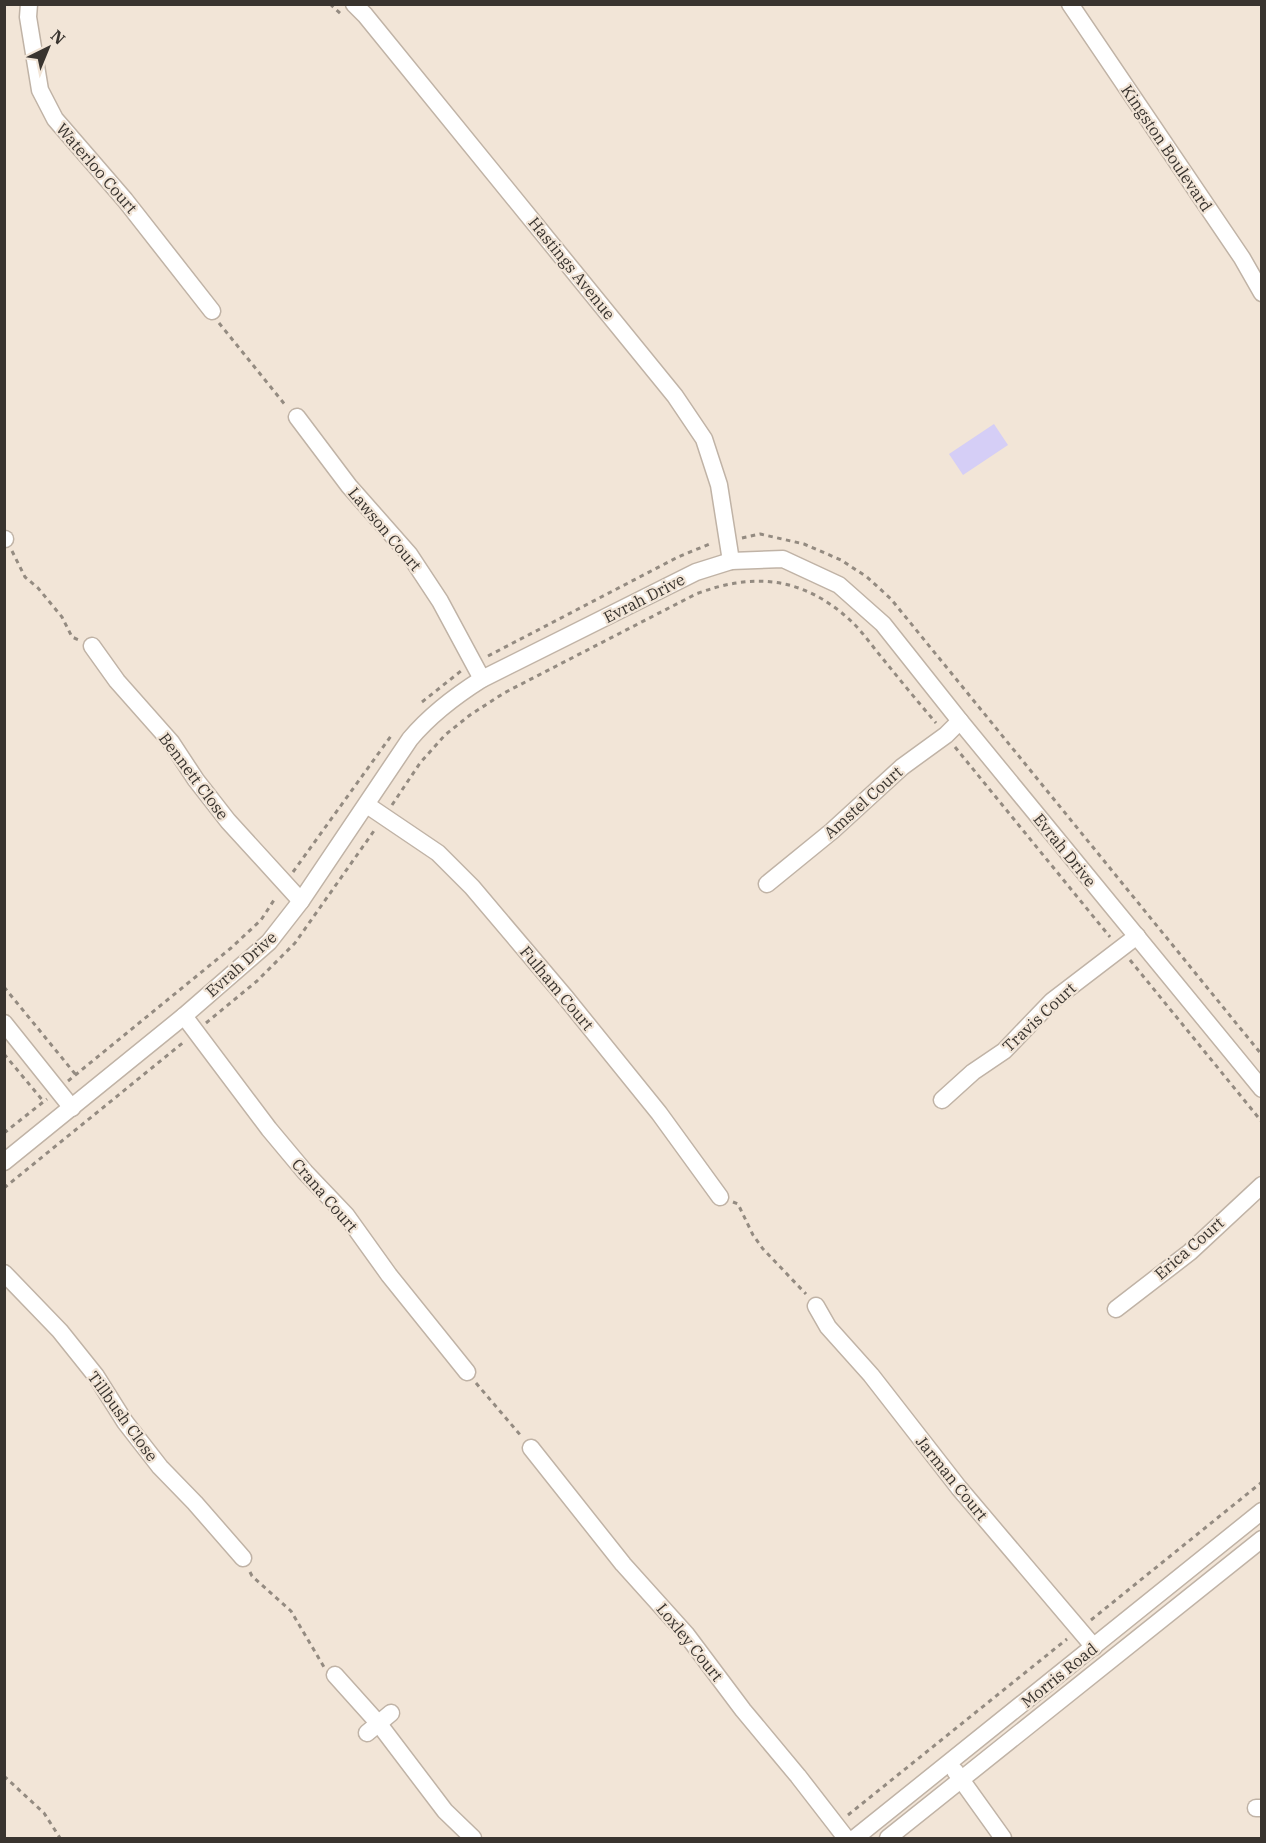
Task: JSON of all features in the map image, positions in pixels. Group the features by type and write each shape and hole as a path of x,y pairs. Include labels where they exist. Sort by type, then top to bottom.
{"street":[{"name":"Waterloo Court","path":"29,4 28,17 40,90 54,119 125,200 212,311"},
{"name":"Hastings Avenue","path":"354,4 373,24 675,396 704,439 719,485 720,542 731,561"},
{"name":"Kingston Boulevard","path":"1070,4 1242,258 1262,293"},
{"name":"Lawson Court","path":"297,417 349,486 409,554 440,601 482,679"},
{"name":"Evrah Drive","path":"4,1162 184,1016 269,942 301,901 410,739 454,697 482,679 696,572 731,561 783,559 839,585 883,624 960,722 1262,1089"},
{"name":"Bennett Close","path":"92,646 117,681 171,742 228,821 301,901"},
{"name":"Amstel Court","path":"767,884 832,831 902,766 946,735 960,722"},
{"name":"Fulham Court","path":"367,805 438,853 472,886 659,1113 720,1197"},
{"name":"Travis Court","path":"942,1100 973,1072 1004,1051 1052,1001 1137,936"},
{"name":"Crana Court","path":"184,1016 269,1129 305,1172 346,1215 389,1275 467,1372"},
{"path":"4,1023 72,1108"},
{"name":"Erica Court","path":"1116,1309 1190,1252 1227,1215 1262,1185"},
{"name":"Tillbush Close","path":"4,1273 60,1331 96,1376 125,1422 160,1467 243,1558"},
{"name":"Jarman Court","path":"816,1306 828,1327 871,1375 959,1488 1094,1647"},
{"name":"Loxley Court","path":"531,1448 623,1564 687,1634 743,1710 846,1839"},
{"name":"Morris Road","path":"855,1839 1262,1511"},
{"name":"Morris Road","path":"890,1837 1262,1539"},
{"path":"335,1675 379,1723 445,1810 473,1839"},
{"path":"949,1763 1003,1839"},
{"path":"878,1820 890,1837"}],"path":[{"path":"330,4 347,21"},
{"path":"212,311 224,330 297,417"},
{"path":"710,533 720,542"},
{"path":"421,703 453,676 473,663 678,557 720,542 760,534 804,543 841,560 867,577 891,599 1262,1054"},
{"path":"5,539 26,577 62,617 72,637 92,646"},
{"path":"4,1188 257,981 295,943 420,764 445,735 504,693 696,594 719,585 742,581 789,585 827,601 851,621 1262,1122"},
{"path":"4,1134 231,948 261,920 392,735"},
{"path":"4,987 76,1075"},
{"path":"4,1054 44,1102"},
{"path":"720,1197 738,1204 753,1235 763,1249 816,1306"},
{"path":"467,1372 531,1448"},
{"path":"836,1825 1262,1482"},
{"path":"243,1558 252,1576 291,1611 323,1666 335,1675"},
{"path":"4,1776 44,1813 60,1839"}],"shaded area":[{"path":"994,424 1008,445 963,475 949,454"}]}
